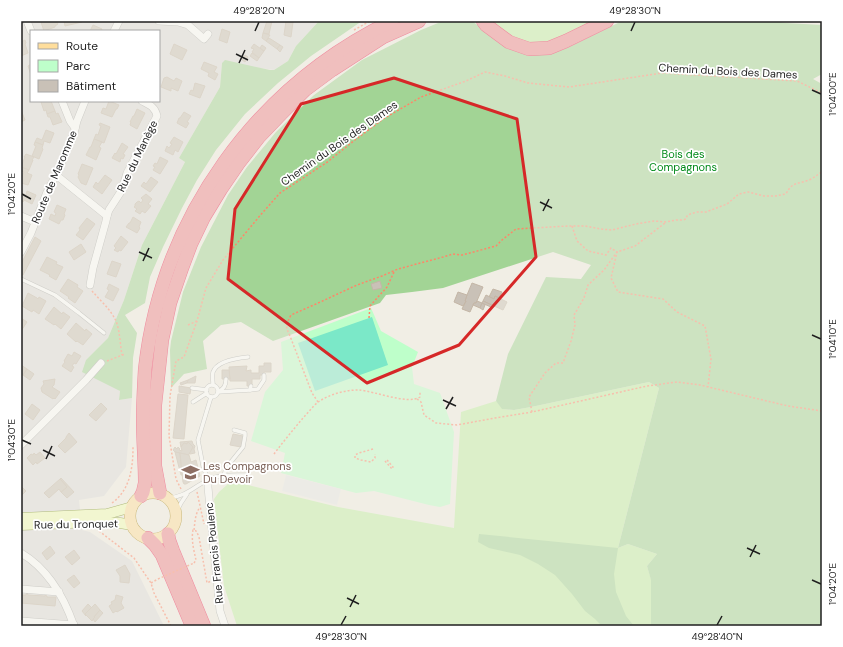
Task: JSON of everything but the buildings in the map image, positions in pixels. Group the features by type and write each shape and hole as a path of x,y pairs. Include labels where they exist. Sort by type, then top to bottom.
{"highway":[{"path":"141,496 145,484 143,392 150,338 156,312 172,261 194,211 222,164 244,136 271,106 294,85 327,59 355,40 392,21"},
{"path":"164,496 155,466 155,405 162,340 170,304 182,268 204,216 220,189 246,153 259,137 305,90 332,70 383,37 419,21"},
{"path":"483,21 486,25 509,42 529,48 549,48 607,21"},
{"path":"168,534 173,551 204,626"},
{"path":"148,538 162,555 192,626"}],"main road":[{"path":"147,493 164,496 172,502 176,513 176,520 173,528 168,534 155,539 148,538 138,533 132,525 130,516 132,507 137,499 147,493"}],"street":[{"path":"114,30 119,21"},
{"path":"159,21 178,22 188,26 204,39 208,34"},
{"path":"62,102 70,121 75,128"},
{"name":"Route de Maromme","path":"21,252 36,222 47,192 56,175 85,102"},
{"name":"Rue du Manège","path":"90,284 109,210 122,190 127,173 157,116 156,110 144,102"},
{"path":"56,175 107,216"},
{"path":"21,216 36,222"},
{"path":"21,445 101,363"},
{"name":"Rue Francis Poulenc","path":"208,480 220,611 225,626"},
{"name":"Rue du Tronquet","path":"21,518 107,514 132,507"},
{"name":"Rue du Tronquet","path":"21,525 94,522 132,525"},
{"path":"21,553 40,567 59,592 74,626 21,621"},
{"path":"21,589 59,592"}],"lane":[{"path":"21,279 56,295 104,333"},
{"path":"213,386 214,370 217,367 232,359 248,357"},
{"path":"218,392 250,388 258,389 264,380 264,375"},
{"path":"208,480 203,466 198,440 212,397 215,397 218,392 222,390 225,386 226,379"},
{"path":"193,402 207,392 208,387 213,386"},
{"path":"213,386 217,388 218,392"},
{"path":"192,388 207,392 208,396 212,397"},
{"path":"224,476 226,468 243,447 246,436 245,433 234,430"},
{"name":"Rue Francis Poulenc","path":"164,496 176,498 208,480 224,476 246,476"},
{"path":"176,513 187,493"}],"path":[{"name":"Chemin du Bois des Dames","path":"182,490 176,479 169,436 170,396 176,361 184,357 197,321 206,288 223,260 280,193 326,163 383,119 421,97 466,81 485,72 528,83 569,87 662,74 789,80 797,81 822,93"},
{"path":"318,402 312,393 286,328 286,324 291,315 357,285 395,271 453,254 462,255 496,246 516,229 585,226 612,230 646,223 683,220 690,214 706,212 727,204 739,194 748,192 764,196 775,196 786,194 794,184 810,180 822,172"},
{"path":"532,412 529,398 545,373 556,363 563,363 575,325 574,315 584,298 588,285 604,270 617,252 635,246 666,222"},
{"path":"572,226 577,241 588,251 606,255 611,248 617,252"},
{"path":"617,252 610,278 618,292 663,299 677,312 705,326 711,359 708,387"},
{"path":"369,318 370,306 386,287 395,271"},
{"path":"90,284 89,288 107,308 116,321 122,355"},
{"path":"188,326 197,321"},
{"path":"101,363 125,354"},
{"path":"417,398 421,402 424,415 436,423 457,425 532,412 647,386 677,382 708,387 788,406 822,411"},
{"path":"274,454 318,402 327,397 343,391 360,390 404,400 417,398 420,396 420,391"},
{"path":"373,449 355,455 355,458 371,462 375,458 375,454"},
{"path":"196,488 204,527"},
{"path":"151,583 194,563 196,560 192,532 194,530 195,517 200,507"},
{"path":"96,529 134,558 151,583 154,593 171,626"},
{"path":"194,530 197,532 199,537 207,583 211,581 211,578"}],"highlighted area":[{"path":"394,78 517,119 536,257 459,345 367,383 228,279 235,209 301,104"}],"shaded area":[{"path":"21,21 319,21 296,46 288,61 274,70 222,63 220,87 179,158 185,162 142,245 124,300 108,338 86,360 120,391 119,400 132,398 126,467 104,496 79,500 82,530 90,532 132,561 164,626 21,626"},
{"path":"286,475 341,489 337,505 282,491"}],"green space":[{"path":"319,21 362,21 311,56 278,83 245,114 216,150 197,180 163,247 150,277 145,303 125,315 137,333 133,358 132,398 119,400 120,391 82,372 86,360 108,338 124,300 142,245 185,162 179,158 220,87 222,63 225,60 274,70 288,61 296,46"},
{"name":"Bois des Compagnons","path":"443,21 472,21 507,47 526,54 548,55 569,47 622,21 774,21 822,25 822,74 813,79 822,84 822,626 651,626 651,580 647,566 657,554 628,544 618,548 659,388 649,382 514,410 502,409 496,401 508,354 546,277 581,279 591,265 553,252 443,288 386,295 380,303 273,341 241,322 221,325 203,341 207,369 184,374 171,388 171,341 183,292 201,247 228,195 247,167 276,132 314,95 362,60 421,30"},
{"path":"489,21 598,21 545,44 520,42"},
{"path":"371,308 381,331 418,352 412,367 414,384 440,393 454,432 450,504 440,507 374,491 356,493 281,473 285,453 251,441 265,392 283,370 281,342"},
{"path":"372,317 388,365 315,391 298,343"},
{"path":"649,382 659,388 618,548 628,544 657,554 647,566 651,579 651,626 237,626 224,586 214,499 228,484 244,484 338,507 454,528 461,412 496,401 503,409 514,410"},
{"path":"479,534 618,548 614,574 616,592 626,616 634,626 602,626 585,611 555,575 520,555 489,548 478,542"}],"place":[{"name":"Les Compagnons Du Devoir","path":"190,472"}]}
